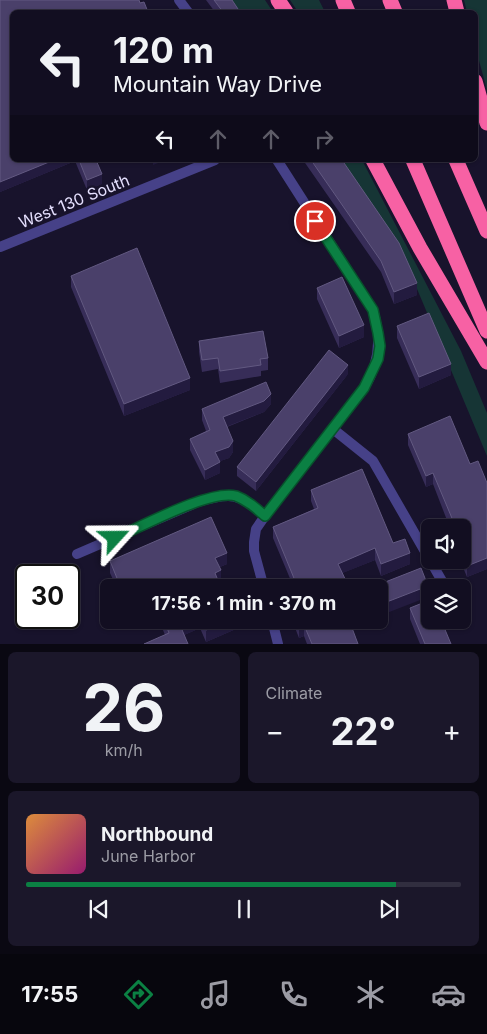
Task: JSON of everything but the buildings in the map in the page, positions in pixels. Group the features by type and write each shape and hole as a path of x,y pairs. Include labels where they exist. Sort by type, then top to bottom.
{"highway":[{"path":"478,91 487,122"},
{"path":"374,162 420,248 487,362"},
{"path":"414,162 487,330"},
{"path":"457,162 487,232"}],"street":[{"name":"West 130 South","path":"0,247 210,162"},
{"path":"262,579 254,550 256,529 364,388 374,371 380,346 377,322 373,310 278,162"},
{"path":"334,429 373,461 441,579"},
{"path":"77,554 216,496 237,496 265,516"},
{"path":"274,629 278,644"}],"green space":[{"path":"227,0 265,0 272,10 234,10"},
{"path":"290,0 319,0 324,10 297,10"},
{"path":"464,0 487,0 487,90 478,57 478,10 466,10"},
{"path":"338,162 363,162 461,351 487,413 487,456 402,253"}],"route":[{"path":"115,538 216,496 237,496 265,516 334,429 369,381 378,359 380,346 377,322 373,310 315,221"}]}
